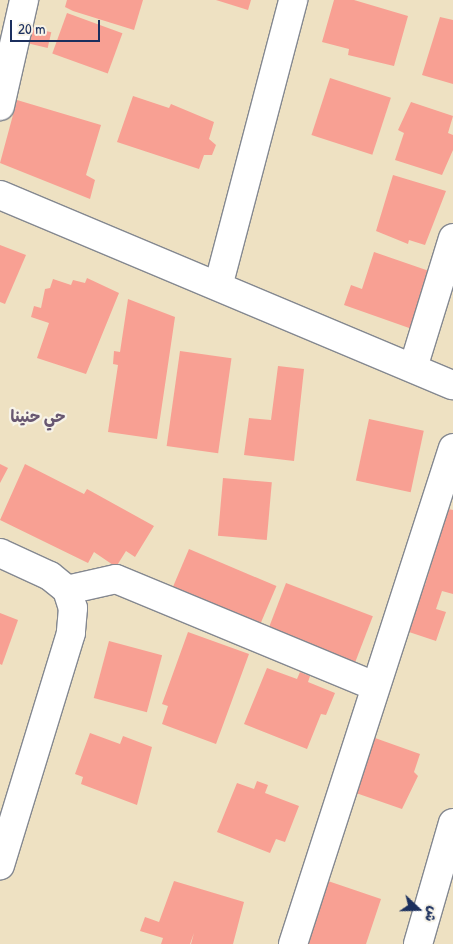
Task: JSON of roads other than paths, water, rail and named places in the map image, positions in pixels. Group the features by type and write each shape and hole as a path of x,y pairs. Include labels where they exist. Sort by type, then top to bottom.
{"street":[{"path":"0,106 24,0"},
{"path":"219,284 293,0"},
{"path":"0,195 219,284 453,386"},
{"path":"413,368 453,238"},
{"path":"293,944 374,686 453,448"},
{"path":"0,553 50,576 67,590 73,608 71,633 0,865"},
{"path":"67,590 116,579 374,686"},
{"path":"418,944 453,823"}],"district":[{"name":"حي حنينا","path":"38,416"}]}
